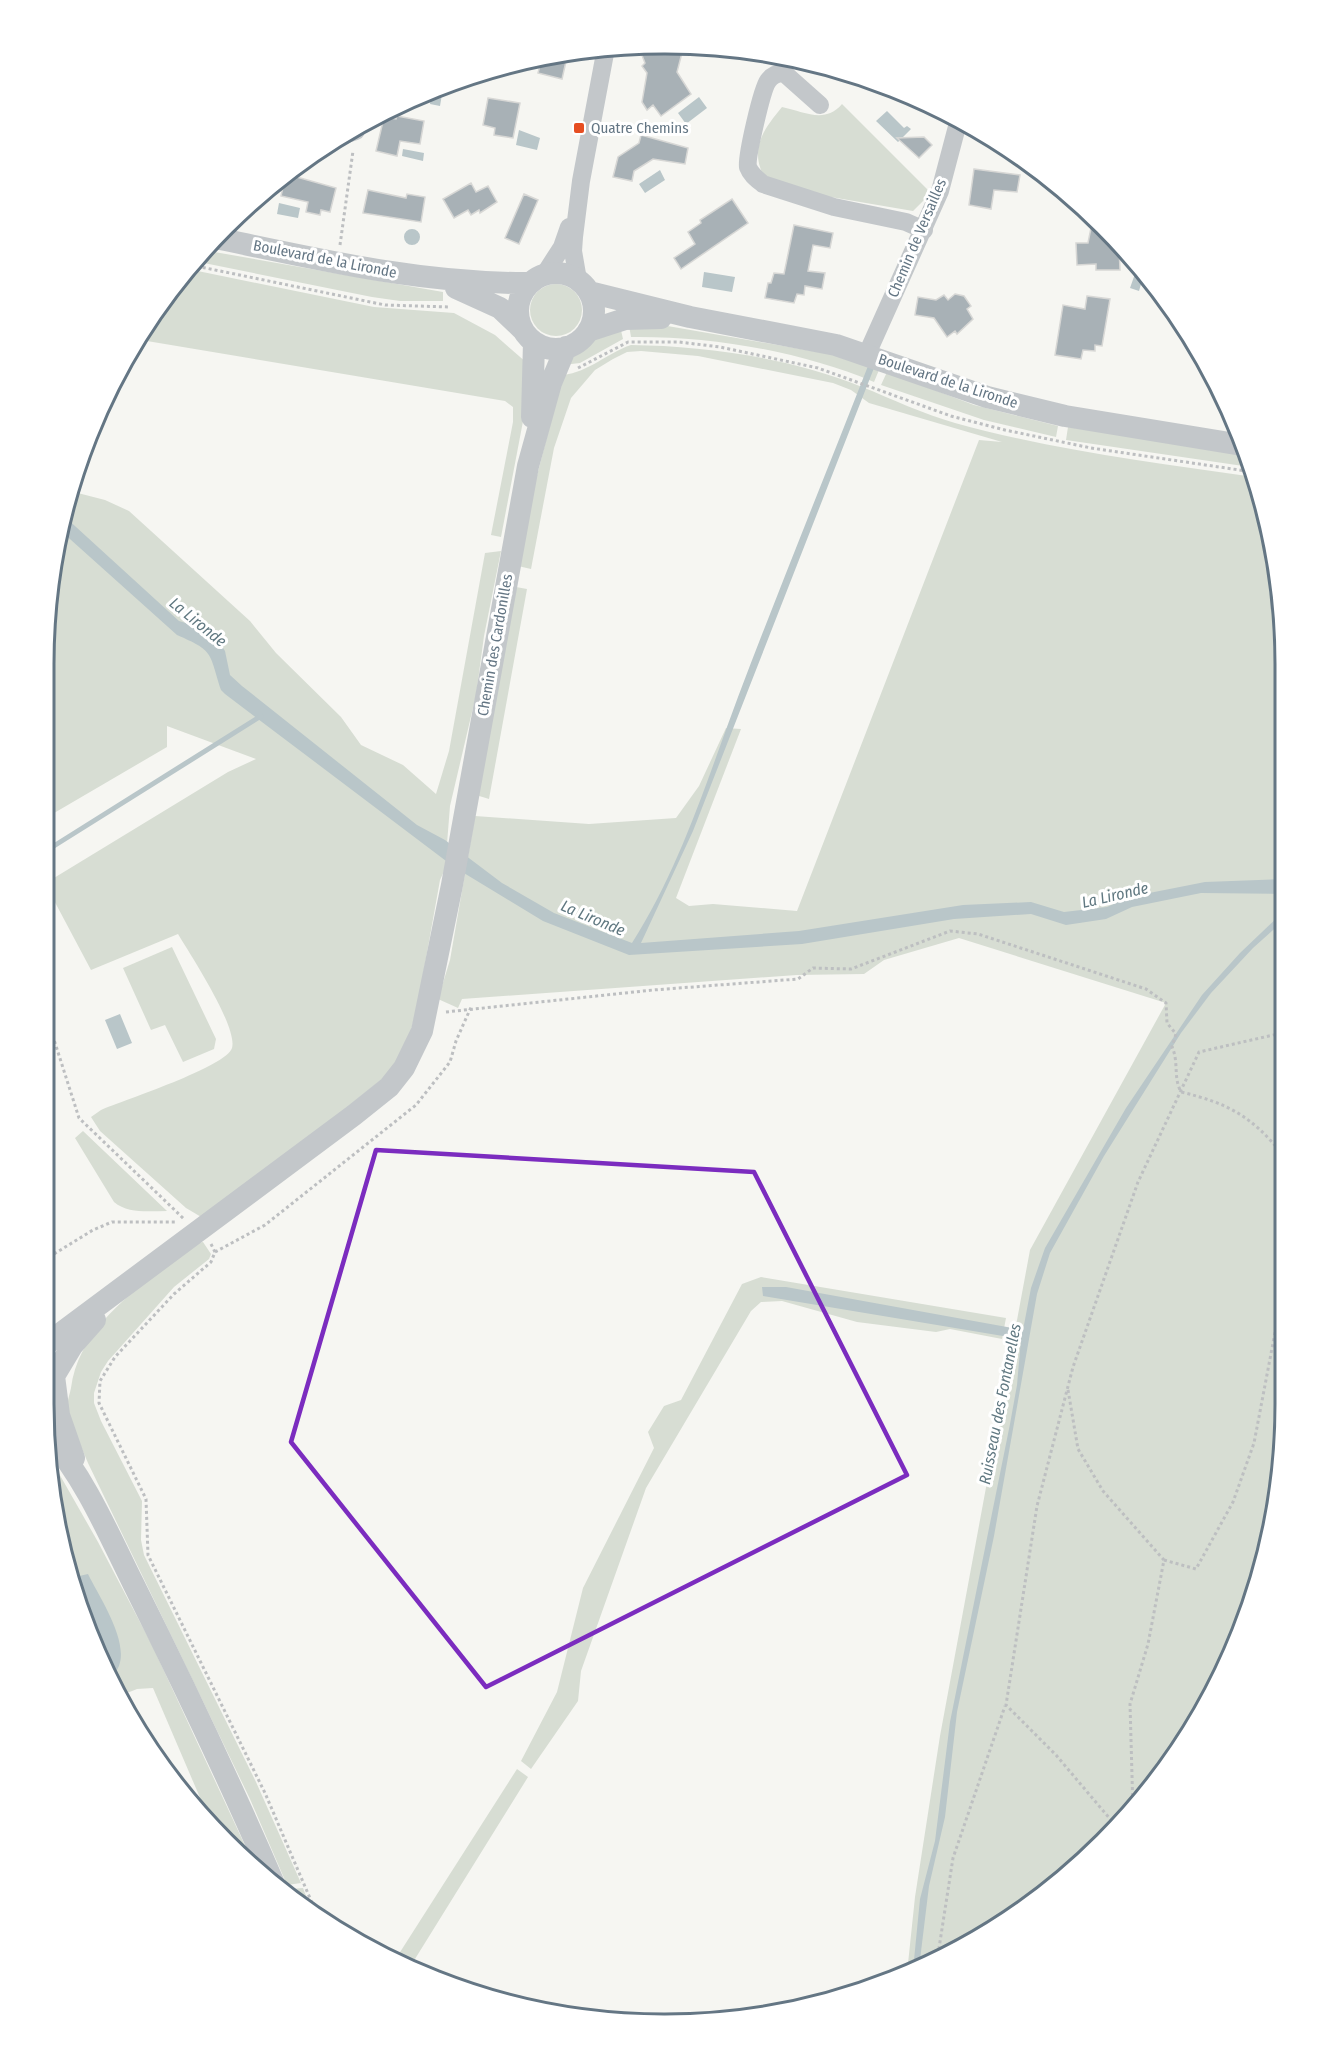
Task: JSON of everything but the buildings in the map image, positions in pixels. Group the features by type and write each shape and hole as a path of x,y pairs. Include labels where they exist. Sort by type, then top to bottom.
{"street":[{"path":"581,188 562,247 518,305 528,335 549,348 566,347 579,341 588,331 593,315 573,251 581,188 604,57"},
{"path":"820,105 784,73 778,73 768,80 749,150 748,166 753,177 764,184 834,207 906,222 924,230"},
{"name":"Chemin de Versailles","path":"867,354 924,230 939,191 957,129"},
{"name":"Boulevard de la Lironde","path":"226,240 338,263 435,279 496,284 537,279"},
{"path":"537,279 558,273 583,286"},
{"name":"Boulevard de la Lironde","path":"435,279 494,304 528,335"},
{"name":"Boulevard de la Lironde","path":"583,286 690,317 836,345 987,397 1054,414 1234,444"},
{"name":"Boulevard de la Lironde","path":"588,331 625,319 690,317"},
{"name":"Chemin des Cardonilles","path":"149,1269 388,1087 415,1049 426,1014 452,885 528,466 534,382 528,335"},
{"name":"Chemin des Cardonilles","path":"528,466 557,369 566,347"},
{"path":"54,1338 149,1269"},
{"path":"54,1377 67,1354 91,1325 149,1269"},
{"path":"54,1390 59,1415 82,1482 166,1650 265,1865"},
{"path":"55,1446 82,1482"}],"path":[{"path":"338,263 350,141"},
{"path":"201,268 385,305 452,307"},
{"path":"557,369 575,369 628,342 679,342 720,347 818,368 951,416 1005,430 1091,448 1244,471"},
{"path":"426,1014 471,1007 798,979 813,968 851,969 950,932 978,934 1146,989 1166,1003 1167,1023 1176,1034 1172,1047 1178,1060 1175,1082 1180,1092"},
{"path":"311,1901 265,1793 148,1555 146,1499 99,1402 100,1381 115,1357 174,1294 211,1262 215,1252 265,1225 416,1105 450,1062 456,1041 471,1007"},
{"path":"939,1949 953,1858 1005,1705 1037,1506 1068,1389 1137,1182 1199,1052 1275,1035"},
{"path":"54,1040 79,1118 176,1209 187,1223 112,1222 93,1230 54,1254"},
{"path":"1180,1092 1216,1100 1244,1116 1275,1146"},
{"path":"196,1233 209,1242 215,1252"},
{"path":"1068,1389 1078,1449 1103,1491 1164,1560 1196,1569 1233,1502 1254,1443 1275,1333"},
{"path":"1133,1795 1130,1704 1148,1644 1164,1560"},
{"path":"1005,1705 1056,1755 1110,1819"}],"highlighted area":[{"path":"376,1150 754,1172 907,1475 486,1687 291,1442"}],"shaded area":[{"path":"442,96 440,106 430,104 431,100"},
{"path":"699,97 707,108 686,124 678,113"},
{"path":"842,104 928,190 924,200 913,211 813,194 763,175 758,156 761,139 782,107 807,114 822,115 829,114"},
{"path":"887,111 904,128 907,126 911,129 898,142 876,121"},
{"path":"519,130 540,138 537,150 516,145"},
{"path":"403,149 424,153 423,161 402,156"},
{"path":"660,170 665,180 645,193 639,184"},
{"path":"279,203 300,208 298,218 277,214"},
{"path":"412,229 418,231 420,237 418,243 412,245 406,243 404,237 406,231"},
{"path":"215,252 443,292 443,301 400,301 205,263"},
{"path":"198,271 374,307 454,313 495,335 527,363 524,416 501,537 491,535 513,422 513,407 505,401 147,341 180,293"},
{"path":"704,272 735,277 732,292 702,287"},
{"path":"1134,276 1141,284 1139,291 1130,288"},
{"path":"551,284 561,284 575,291 582,310 575,329 561,336 551,336 541,332 534,325 530,315 530,305 534,295 541,288"},
{"path":"656,324 835,355 879,370 874,382 816,362 755,348 693,339 631,337 629,325"},
{"path":"620,326 623,339 580,363 563,365 589,339"},
{"path":"631,345 660,346 719,351 778,361 835,377 955,423 1029,441 1104,455 1245,476 1263,545 1270,585 1275,664 1275,1404 1270,1483 1254,1562 1243,1600 1212,1674 1172,1743 1123,1806 1096,1835 1036,1888 970,1932 908,1963 915,1897 940,1736 1030,1250 1166,1003 959,938 884,960 864,974 797,975 462,999 458,1008 438,999 450,960 475,816 589,824 676,818 699,786 726,728 741,729 676,898 689,906 713,904 797,911 979,440 1002,442 869,403 851,390 833,383 698,356 627,352 595,370 571,398 554,448 531,569 518,566 534,487 563,375 581,370"},
{"path":"868,366 874,368 693,831 641,943 799,931 963,905 1031,902 1064,912 1107,907 1129,897 1205,882 1275,879 1275,894 1201,893 1132,907 1106,919 1066,925 1031,914 954,919 802,944 629,955 543,921 454,867 225,694 221,690 212,660 204,649 177,635 68,537 71,523 179,621 212,631 225,651 230,675 417,825 445,840 502,883 554,913 632,943 678,854"},
{"path":"887,372 974,405 1058,426 1056,437 984,420 881,385"},
{"path":"1068,427 1237,453 1242,466 1066,440"},
{"path":"79,493 105,500 129,511 250,621 276,653 341,717 361,745 403,765 436,794 449,751 485,553 501,551 484,636 476,695 450,806 445,869 440,880 418,1003 403,1062 208,1221 186,1208 100,1131 91,1117 101,1110 194,1073 226,1056 232,1048 232,1038 221,1008 178,934 91,970 54,900 54,878 228,772 256,759 167,726 167,747 54,813 55,625 66,545"},
{"path":"516,587 527,589 489,799 476,795"},
{"path":"1275,920 1275,928 1211,993 1181,1033 1104,1156 1050,1253 1037,1294 994,1536 957,1712 945,1817 929,1886 920,1958 914,1961 920,1899 935,1841 950,1722 1010,1424 1017,1385 1021,1339 763,1296 762,1287 786,1287 1023,1330 1031,1288 1045,1248 1126,1108 1202,995 1240,953"},
{"path":"172,947 216,1039 214,1049 183,1062 165,1025 151,1030 123,968"},
{"path":"120,1014 132,1043 117,1049 105,1020"},
{"path":"83,1131 167,1211 132,1210 114,1202 75,1138"},
{"path":"203,1242 211,1254 209,1259 174,1287 108,1361 101,1372 94,1393 94,1403 142,1501 141,1540 144,1555 256,1782 301,1883 289,1885 286,1882 250,1799 88,1463 69,1413 68,1399 77,1364 87,1343 102,1323 138,1288 197,1243"},
{"path":"761,1277 1006,1318 1002,1339 950,1329 936,1332 857,1322 782,1301 761,1302 751,1311 646,1488 581,1671 578,1701 531,1769 521,1761 557,1692 583,1588 654,1448 648,1432 664,1406 681,1400 742,1284"},
{"path":"58,1472 152,1645 246,1847 201,1800 153,1688 137,1689 127,1693 100,1637 86,1600 66,1523"},
{"path":"88,1574 108,1611 119,1640 121,1654 116,1671 100,1637 79,1576"},
{"path":"517,1769 528,1777 414,1960 399,1953"},
{"path":"303,1888 307,1898 294,1889"}],"waterway":[{"path":"54,846 261,716"}],"place":[{"name":"Quatre Chemins","path":"579,128"}],"water label":[{"name":"La Lironde","path":"198,622"},
{"name":"La Lironde","path":"1115,895"},
{"name":"La Lironde","path":"593,918"},
{"name":"Ruisseau des Fontanelles","path":"1000,1404"}]}
